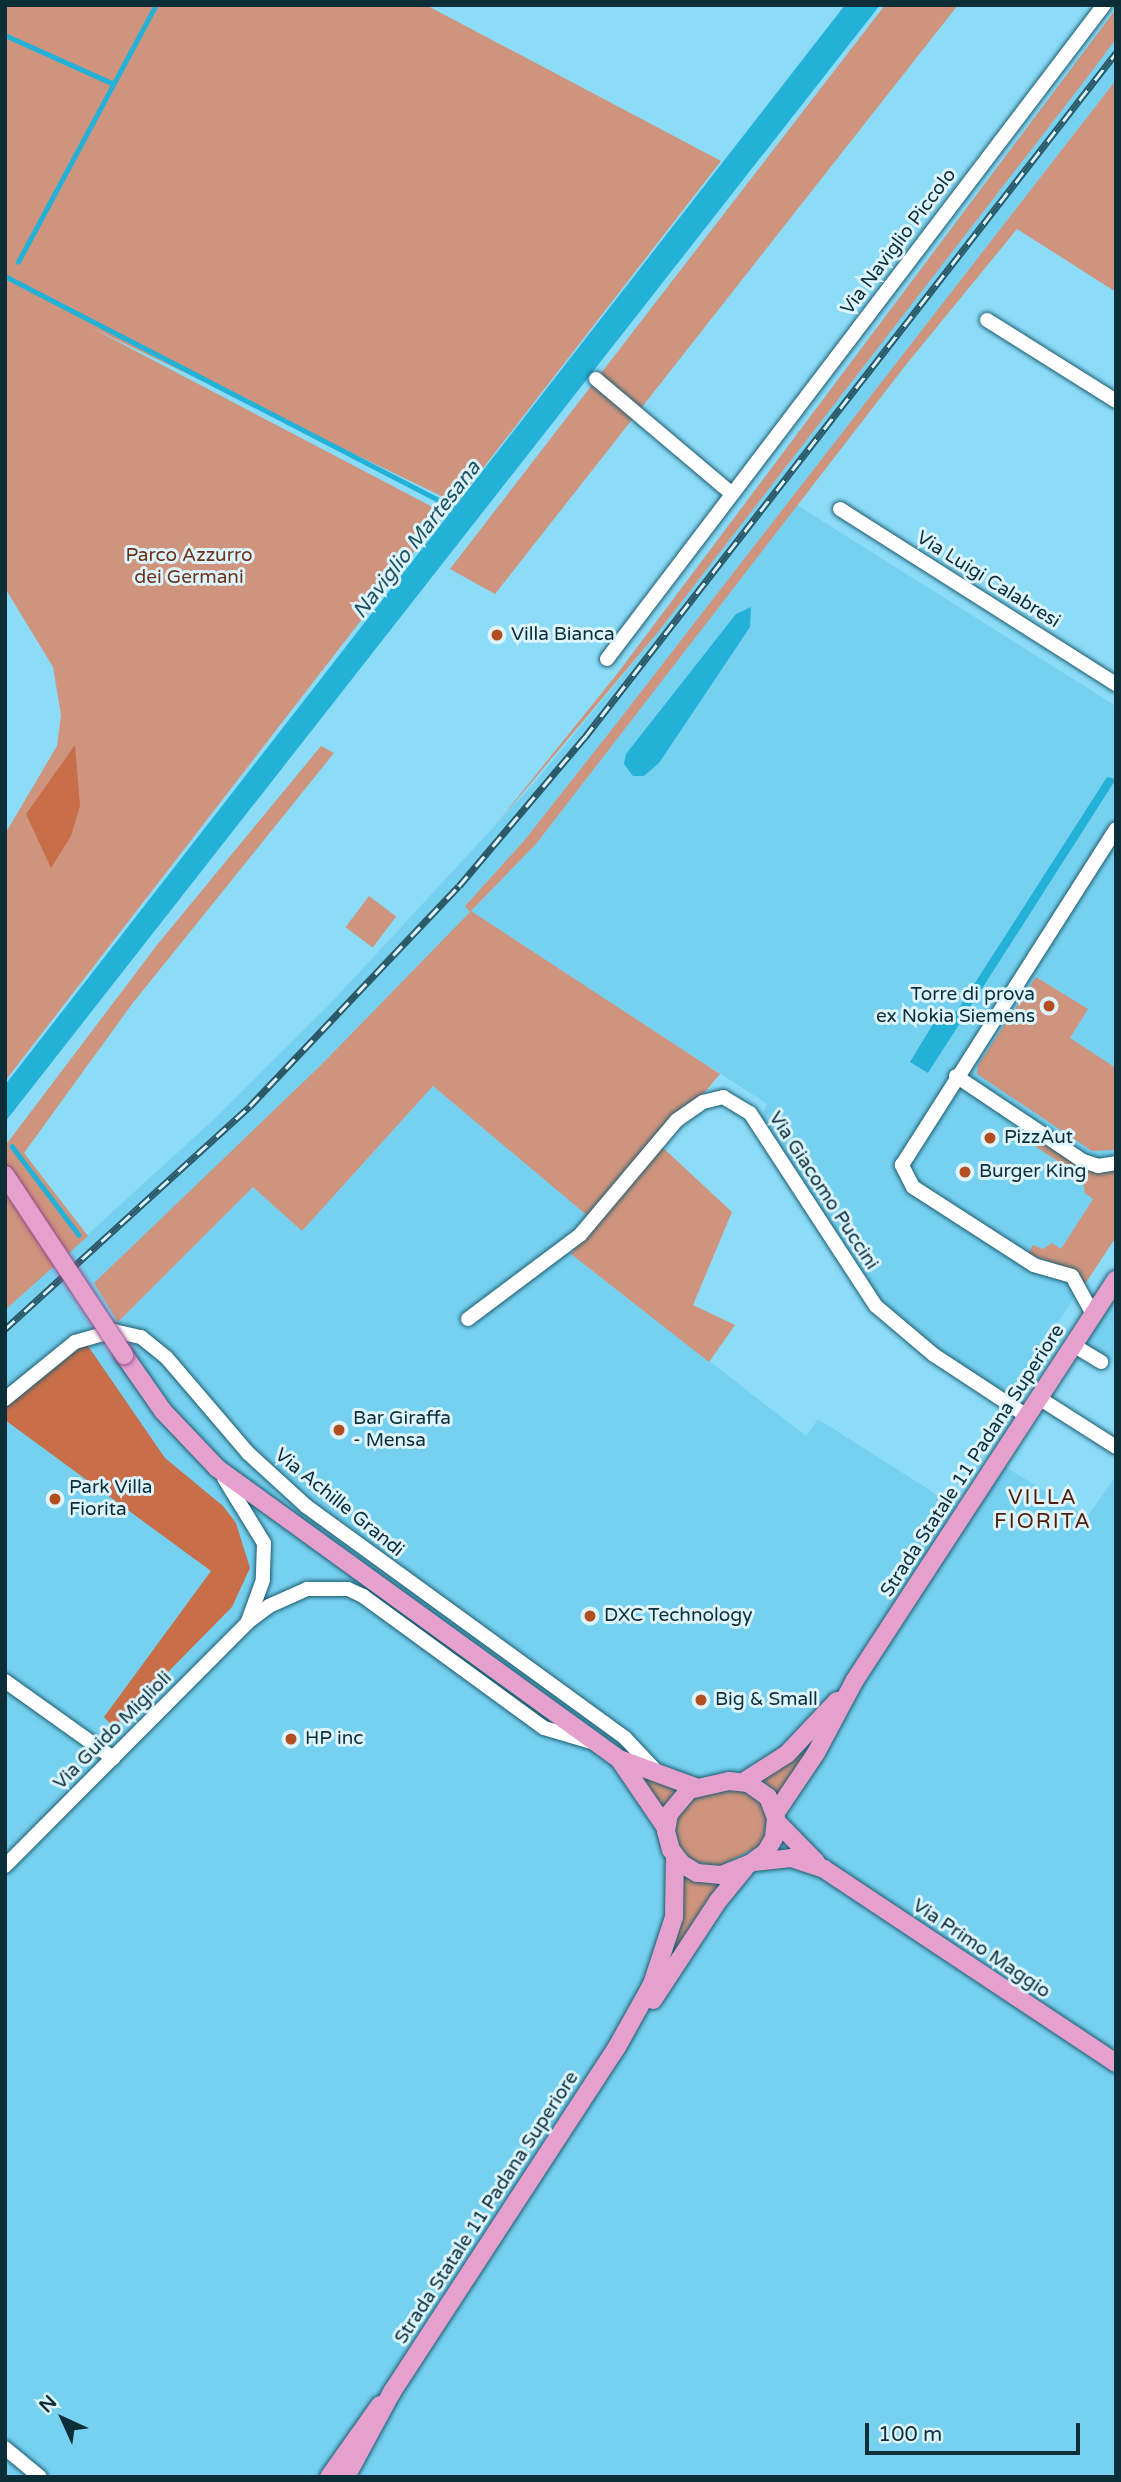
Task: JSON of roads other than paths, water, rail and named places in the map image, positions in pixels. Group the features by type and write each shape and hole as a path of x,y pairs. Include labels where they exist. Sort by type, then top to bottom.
{"main road":[{"path":"5,1175 163,1411 217,1468 618,1759 666,1828 675,1856 688,1869 706,1875 751,1863 772,1844 776,1818 764,1793 743,1782 695,1787 618,1759"},
{"name":"Strada Statale 11 Padana Superiore","path":"776,1818 816,1753 860,1672 1116,1279"},
{"name":"Strada Statale 11 Padana Superiore","path":"743,1782 787,1754 860,1672"},
{"path":"666,1828 674,1804 695,1787"},
{"name":"Via Primo Maggio","path":"776,1818 824,1869 1116,2063"},
{"name":"Strada Statale 11 Padana Superiore","path":"617,2047 652,1984 667,1943 675,1908 675,1856"},
{"name":"Via Primo Maggio","path":"751,1863 791,1857 824,1869"},
{"name":"Strada Statale 11 Padana Superiore","path":"346,2477 392,2392 617,2047 751,1863"},
{"name":"Strada Statale 11 Padana Superiore","path":"329,2477 360,2429 392,2392"}],"street":[{"name":"Via Naviglio Piccolo","path":"607,659 1099,8"},
{"path":"987,320 1116,401"},
{"path":"596,379 732,494"},
{"name":"Via Luigi Calabresi","path":"840,509 1116,684"},
{"path":"1093,1314 1072,1276 1034,1265 913,1187 902,1166 956,1076 1116,829"},
{"path":"956,1076 1087,1163 1116,1163"},
{"name":"Via Giacomo Puccini","path":"468,1319 580,1235 677,1120 703,1102 723,1097 750,1113 876,1306 934,1355 1027,1416"},
{"name":"Via Achille Grandi","path":"5,1399 75,1342 114,1331 141,1337 166,1357 248,1453 306,1506 625,1738 658,1773"},
{"path":"1073,1345 1101,1362"},
{"path":"1039,1398 1116,1447"},
{"path":"217,1468 253,1518 264,1543 264,1580 247,1622"},
{"path":"247,1622 269,1606 307,1589 348,1589 544,1728 599,1744"},
{"name":"Via Guido Miglioli","path":"5,1866 247,1622"},
{"path":"5,1681 113,1758"},
{"path":"5,2448 40,2477"}],"waterway":[{"path":"18,262 156,5"},
{"path":"5,35 112,83"},
{"name":"Naviglio Martesana","path":"5,276 458,510"},
{"path":"12,1146 79,1235"}],"railway":[{"path":"5,1329 250,1106 459,886 585,737 1116,53"}],"place":[{"name":"Villa Bianca","path":"497,635"},
{"name":"Torre di prova ex Nokia Siemens","path":"1049,1006"},
{"name":"PizzAut","path":"990,1138"},
{"name":"Burger King","path":"965,1172"},
{"name":"Bar Giraffa - Mensa","path":"339,1430"},
{"name":"Park Villa Fiorita","path":"55,1499"},
{"name":"DXC Technology","path":"590,1616"},
{"name":"Big & Small","path":"701,1700"},
{"name":"HP inc","path":"291,1739"}],"district":[{"name":"VILLA FIORITA","path":"1043,1510"}],"park label":[{"name":"Parco Azzurro dei Germani","path":"189,567"}]}
